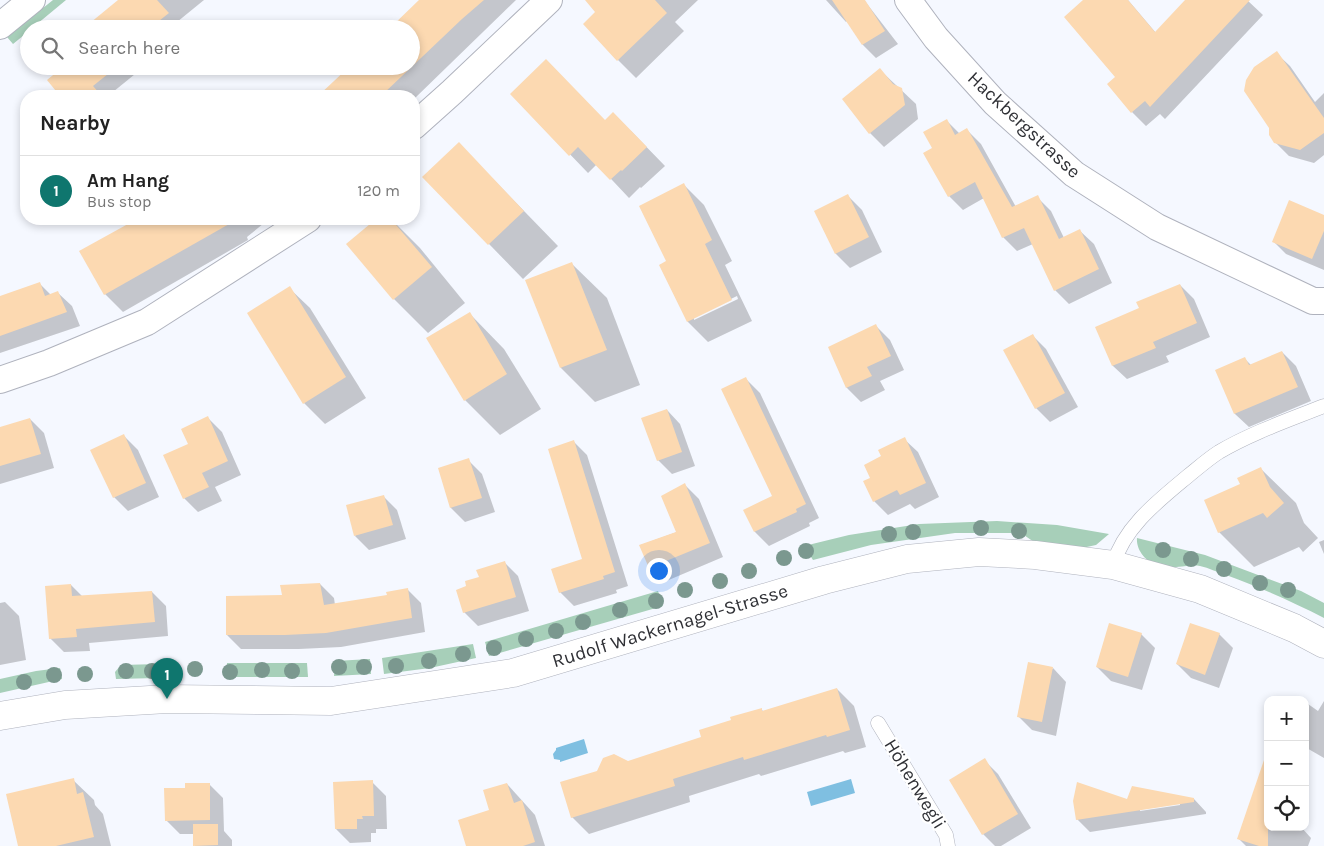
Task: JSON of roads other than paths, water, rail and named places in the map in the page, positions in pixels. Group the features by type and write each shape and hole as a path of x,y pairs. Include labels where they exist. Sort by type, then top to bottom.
{"street":[{"path":"420,121 549,0"},
{"name":"Hackbergstrasse","path":"908,0 936,38 995,104 1074,174 1157,227 1313,301 1324,301"},
{"path":"0,26 28,1"},
{"path":"0,380 147,322 299,225"},
{"name":"Rudolf Wackernagel-Strasse","path":"0,716 65,705 167,699 331,701 513,673 824,580 907,559 980,552 1035,555 1113,566 1200,589 1294,628 1324,644"}],"lane":[{"path":"1113,566 1118,550 1129,532 1158,500 1218,453 1257,433 1324,406"},
{"name":"Höhenwegli","path":"878,723 946,835 948,846"}],"water":[{"path":"584,739 588,753 560,762 560,760 554,759 553,754 556,748"},
{"path":"851,779 855,793 811,806 807,792"}],"place":[{"name":"Am Hang","path":"167,699"}]}
